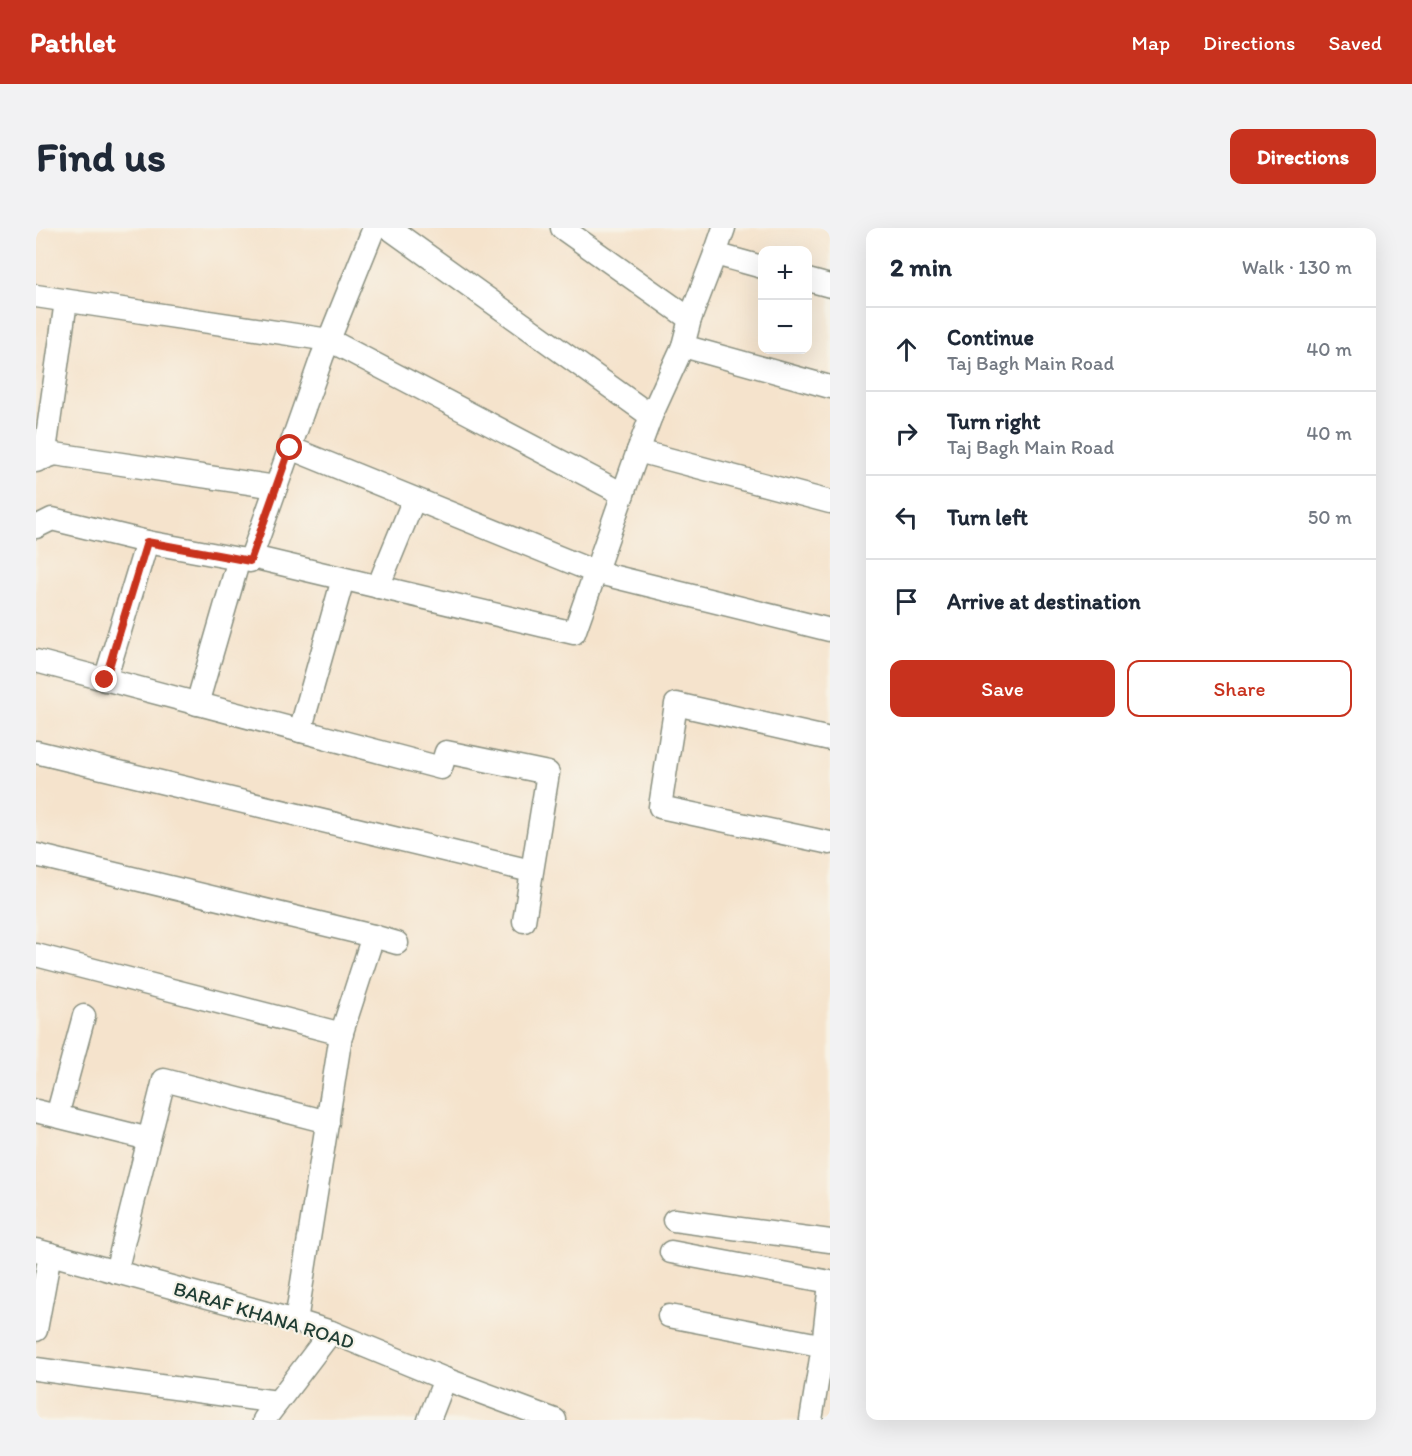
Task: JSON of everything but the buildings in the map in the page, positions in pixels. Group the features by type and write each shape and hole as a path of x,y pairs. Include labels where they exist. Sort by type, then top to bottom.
{"street":[{"path":"197,704 246,558 276,487 329,340 374,228"},
{"path":"389,228 651,416"},
{"path":"562,228 690,319"},
{"path":"36,527 52,519 147,542 246,558 343,579 574,633 638,451 651,416 683,346 690,319 724,228"},
{"path":"716,254 758,266"},
{"path":"812,281 830,286"},
{"path":"36,296 329,340 623,494"},
{"path":"66,301 45,391 40,460 55,454 276,487"},
{"path":"683,346 830,387"},
{"path":"290,448 596,573 830,630"},
{"path":"638,451 830,502"},
{"path":"378,587 414,498"},
{"path":"105,680 147,542"},
{"path":"300,731 343,579"},
{"path":"36,661 441,768 446,752 548,772 524,921"},
{"path":"830,740 676,704 660,807 830,843"},
{"path":"36,752 531,872"},
{"path":"36,855 373,936 397,944"},
{"path":"296,1321 342,1034 373,936"},
{"path":"36,955 342,1034"},
{"path":"84,1017 47,1114 149,1139"},
{"path":"116,1272 164,1080 328,1122"},
{"path":"674,1220 830,1242"},
{"path":"36,1330 43,1252"},
{"name":"BARAF KHANA ROAD","path":"43,1252 331,1332 555,1420"},
{"path":"671,1252 830,1282 826,1346 811,1420"},
{"path":"669,1316 826,1346"},
{"path":"36,1369 270,1411 331,1332"},
{"path":"429,1420 446,1379"}],"route":[{"path":"105,680 147,542 250,561 290,448"}]}
